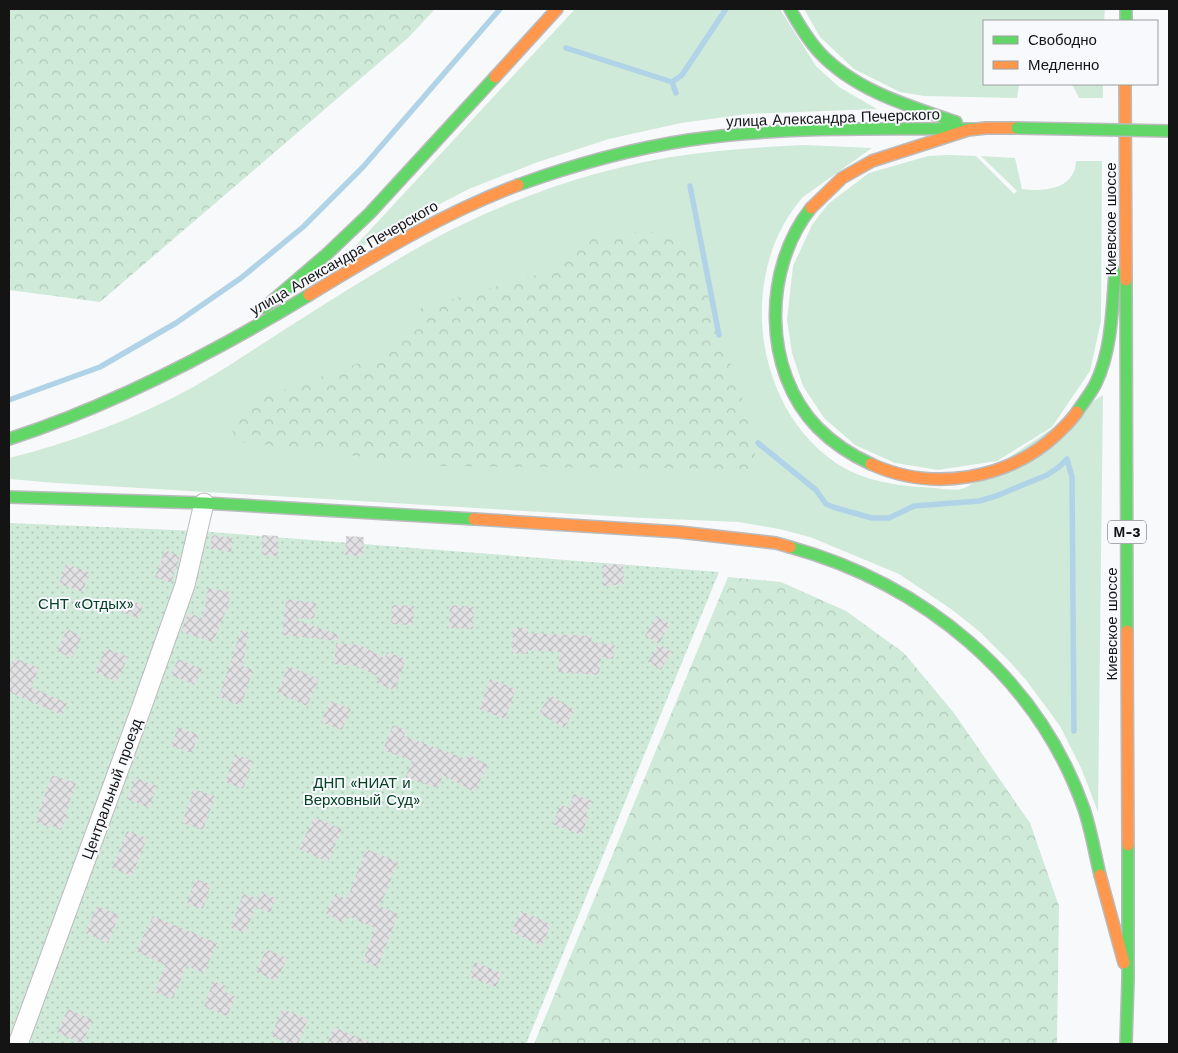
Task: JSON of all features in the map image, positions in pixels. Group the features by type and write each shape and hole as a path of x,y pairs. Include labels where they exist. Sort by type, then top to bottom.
{"main road":[{"path":"222,347 299,276 327,254 370,213 557,9"},
{"path":"790,9 804,35 816,50 831,64 862,86 894,101 976,129"},
{"name":"Киевское шоссе","path":"1125,85 1128,980 1126,1044"},
{"name":"улица Александра Печерского","path":"9,439 91,408 222,347 410,235 490,196 578,163 651,146 729,135 853,129 976,129"},
{"path":"1126,207 1115,272 1108,344 1102,368 1092,391 1083,404 1053,438 1039,450 1014,465 961,480 910,477 884,470 844,449 824,433 809,416 794,394 784,370 776,332 777,290 782,264 791,240 804,216 824,193 851,171 866,162 976,129 1169,131"},
{"path":"9,497 204,503 679,532 765,541 827,558 884,583 935,614 990,660 1032,709 1067,769 1084,810 1128,980"}],"street":[{"name":"Центральный проезд","path":"18,1044 185,585 204,503"}],"green space":[{"path":"9,9 435,9 409,37 100,302 9,290"},
{"path":"575,9 780,9 816,66 839,87 877,109 747,114 681,123 609,139 535,163 469,189 395,227 346,256"},
{"path":"804,9 1105,9 1104,20 983,20 983,85 1019,85 1017,98 924,96 900,92 854,69 820,37"},
{"path":"1072,85 1103,85 1103,98 1079,98"},
{"path":"805,145 872,148 803,197 781,229 768,265 762,304 764,343 774,381 791,416 815,446 846,469 873,479 891,484 961,489 972,484 1103,395 1098,812 1082,770 1060,726 1026,680 980,632 951,609 899,574 810,537 739,522 643,518 9,479 9,458 81,437 128,419 173,398 219,372 334,298 414,250 506,205 571,181 638,163 705,152"},
{"path":"928,156 976,156 1014,194 1017,191 981,156 1015,158 1022,189 1031,190 1049,189 1065,183 1074,170 1076,161 1102,161 1101,321 1090,371 1052,427 997,461 938,470 895,463 855,445 824,418 803,386 792,353 787,320 793,266 812,225 828,204 869,173"},
{"path":"650,231 685,246 697,263 744,404 758,469 436,466 234,441 231,419 241,405 393,351 421,308 536,275 589,236"},
{"name":"ДНП «НИАТ и Верховный Суд»","path":"9,523 198,531 719,572 526,1044 9,1044"},
{"path":"728,577 781,582 846,611 904,653 954,713 1030,823 1059,906 1057,1044 534,1044"}],"building":[{"path":"212,535 233,538 231,552 210,549"},
{"path":"262,535 278,536 278,556 262,555"},
{"path":"346,536 364,537 363,556 345,555"},
{"path":"165,550 180,556 171,583 155,577"},
{"path":"66,564 89,572 83,592 59,584"},
{"path":"623,564 624,584 603,586 602,565"},
{"path":"208,588 231,592 228,606 213,642 181,632 188,613 203,618"},
{"path":"128,599 143,605 139,618 123,613"},
{"path":"286,599 316,603 314,619 291,618 339,635 338,641 282,635"},
{"path":"392,605 414,606 413,625 391,624"},
{"path":"450,605 474,607 473,629 449,628"},
{"path":"656,616 670,624 659,644 645,636"},
{"path":"513,628 528,628 528,633 592,636 591,642 615,645 613,659 601,657 599,675 558,672 560,652 528,650 528,654 512,653"},
{"path":"67,629 82,636 72,658 57,651"},
{"path":"241,630 248,632 243,666 253,670 241,706 219,697"},
{"path":"336,643 360,645 385,658 387,652 406,659 395,690 376,683 379,677 357,666 334,664"},
{"path":"659,644 672,652 661,670 648,662"},
{"path":"106,648 128,657 117,682 95,672"},
{"path":"14,658 39,668 31,687 67,703 62,715 9,692 9,669"},
{"path":"178,659 202,669 194,685 171,675"},
{"path":"288,666 319,679 307,706 277,693"},
{"path":"490,679 516,689 505,719 479,709"},
{"path":"550,695 575,710 564,728 539,713"},
{"path":"330,701 351,709 342,730 321,722"},
{"path":"393,725 406,730 404,736 466,759 468,754 488,765 474,792 443,775 438,788 405,778 412,761 383,750"},
{"path":"178,727 198,735 192,753 171,746"},
{"path":"235,754 253,761 243,789 225,782"},
{"path":"52,775 76,783 65,814 68,815 61,830 50,825 49,827 35,822"},
{"path":"136,778 157,786 149,808 127,799"},
{"path":"194,789 215,796 203,830 182,823"},
{"path":"574,794 592,801 586,815 589,816 581,835 553,824 560,804 568,808"},
{"path":"314,817 342,829 328,862 299,849"},
{"path":"127,831 147,838 132,876 112,868"},
{"path":"366,849 398,862 380,906 398,914 378,967 363,961 375,928 347,916 343,923 325,913 336,893 347,899"},
{"path":"195,879 211,884 203,909 187,904"},
{"path":"261,893 276,898 270,913 255,907"},
{"path":"243,894 258,898 246,933 231,928"},
{"path":"97,906 119,915 108,943 85,933"},
{"path":"521,911 551,924 542,946 511,932"},
{"path":"153,916 217,943 204,973 186,966 173,999 155,992 165,965 136,951"},
{"path":"266,949 287,958 277,981 256,972"},
{"path":"475,962 502,973 496,987 469,977"},
{"path":"213,981 226,986 224,991 236,997 227,1016 204,1007"},
{"path":"68,1009 93,1020 82,1044 57,1032"},
{"path":"282,1009 308,1019 298,1044 290,1044 271,1036"},
{"path":"334,1027 374,1044 327,1044"}],"waterway":[{"path":"9,400 100,367 176,323 241,278 303,227 363,167 500,9"},
{"path":"566,48 672,82 682,75 726,9"},
{"path":"672,82 676,93"},
{"path":"690,186 719,335"},
{"path":"758,443 816,490 826,504 872,518 889,518 914,506 979,501 996,496 1047,475 1067,459 1072,477 1074,731"}],"traffic: fast":[{"path":"790,9 820,53 850,78 884,96 956,122"},
{"path":"1126,9 1126,20"},
{"path":"264,308 327,254 370,213 495,77"},
{"path":"1017,128 1169,131"},
{"path":"518,185 581,164 623,153 689,140 797,130 976,129"},
{"path":"811,208 795,232 784,260 777,289 776,319 779,349 787,378 800,405 818,428 856,457 871,464"},
{"path":"1077,412 1096,383 1105,357 1110,329 1115,272"},
{"path":"1126,280 1127,631"},
{"path":"9,439 87,410 163,376 237,337 309,295"},
{"path":"9,497 204,503 474,519"},
{"path":"790,547 839,563 885,585 929,611 969,642 1005,677 1037,717 1063,761 1084,809 1100,875"},
{"path":"1126,1044 1128,845"}],"traffic: slow":[{"path":"495,77 557,9"},
{"path":"1125,85 1126,280"},
{"path":"811,208 842,178 872,161 968,130 1017,128"},
{"path":"309,295 437,221 518,185"},
{"path":"871,464 894,473 919,478 968,477 992,471 1015,462 1036,450 1056,435 1077,412"},
{"path":"474,519 679,532 776,543 790,547"},
{"path":"1127,631 1128,845"},
{"path":"1100,875 1124,963"}],"park label":[{"name":"СНТ «Отдых»","path":"86,604"}]}
